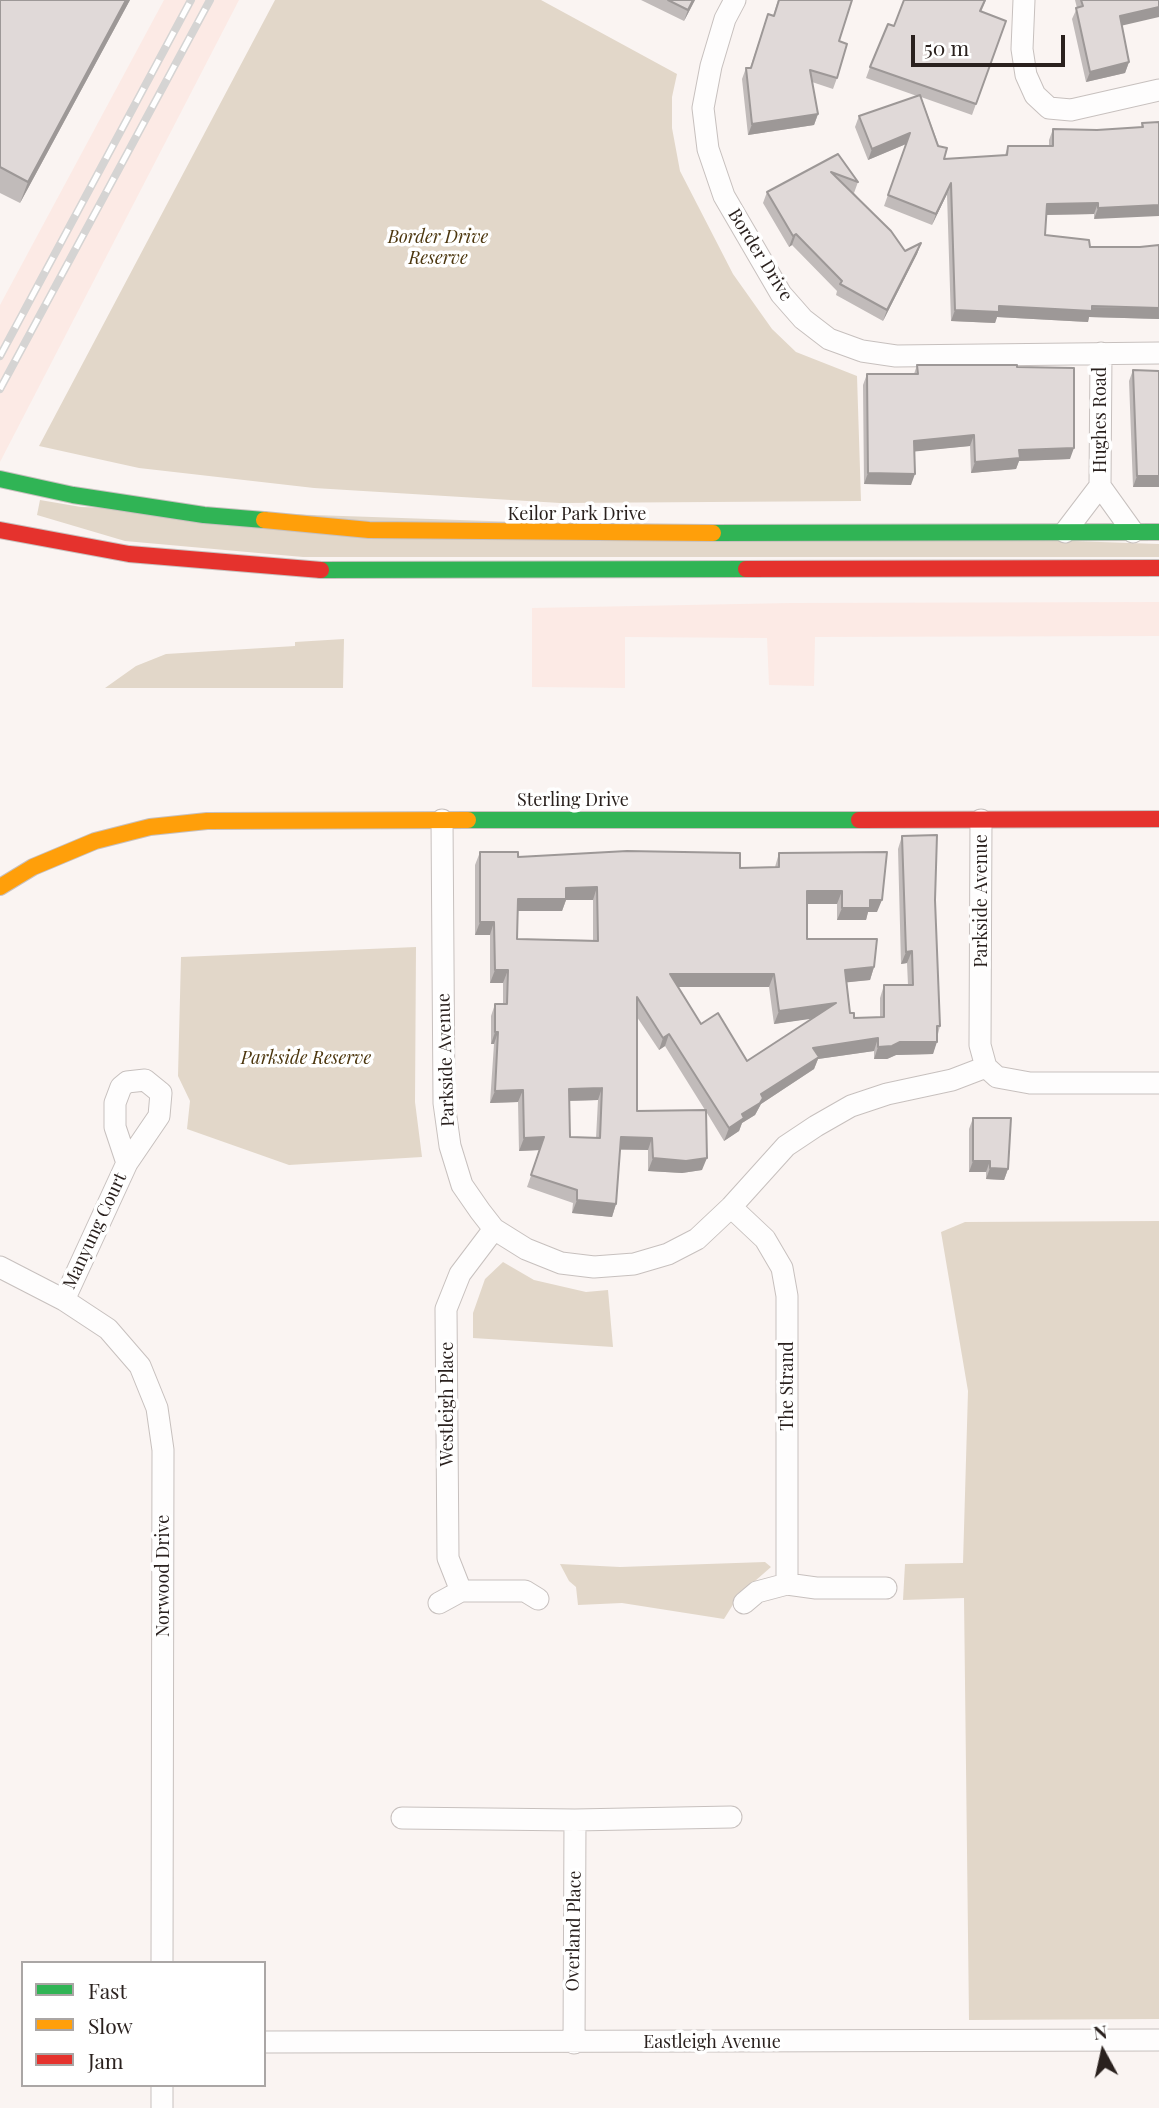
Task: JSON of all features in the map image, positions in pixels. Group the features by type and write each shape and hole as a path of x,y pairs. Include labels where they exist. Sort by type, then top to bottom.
{"main road":[{"name":"Keilor Park Drive","path":"5,480 204,515 369,530 494,533 1159,532"},
{"path":"0,530 129,554 300,570 1159,568"},
{"name":"Sterling Drive","path":"0,887 65,852 150,827 207,821 1159,819"}],"street":[{"name":"Border Drive","path":"735,0 726,19 703,108 708,149 724,196 781,294 803,319 829,339 862,351 896,356 1159,353"},
{"path":"1024,0 1022,49 1026,75 1035,95 1049,108 1071,110 1159,90"},
{"name":"Hughes Road","path":"1101,353 1100,486 1133,532"},
{"name":"Hughes Road","path":"1065,532 1100,486"},
{"name":"Parkside Avenue","path":"442,820 444,1102 450,1146 463,1185 494,1229 526,1249 561,1263 594,1267 634,1264 668,1254 697,1239 731,1207 786,1146 816,1125 851,1106 887,1094 952,1080 986,1067 980,1045 981,820"},
{"path":"986,1067 997,1077 1030,1083 1159,1083"},
{"name":"Manyung Court","path":"64,1300 127,1163"},
{"name":"The Strand","path":"731,1207 765,1239 782,1268 787,1296 787,1584"},
{"name":"Westleigh Place","path":"461,1591 448,1558 446,1309 460,1274 494,1229"},
{"name":"Norwood Drive","path":"2,1272 64,1300 108,1329 140,1366 157,1408 162,1431 162,1961"},
{"path":"744,1603 757,1592 787,1584 816,1588 886,1588"},
{"path":"439,1603 461,1591 525,1591 538,1599"},
{"path":"402,1818 575,1820 731,1817"},
{"name":"Overland Place","path":"574,2043 575,1820"},
{"name":"Eastleigh Avenue","path":"266,2042 1159,2040"},
{"path":"162,2087 162,2108"}],"shaded area":[{"path":"164,0 239,0 0,462 0,305"},
{"path":"1159,602 1159,636 815,637 814,686 769,685 767,638 625,637 625,688 532,687 532,608 791,603"}],"green space":[{"name":"Border Drive Reserve","path":"275,0 541,0 677,74 672,97 672,128 680,171 733,274 772,329 796,352 857,376 861,501 560,503 314,488 139,468 39,446"},
{"path":"40,500 81,507 1159,544 1159,557 303,557 125,541 37,515"},
{"path":"344,639 343,688 105,688 136,666 166,654 295,646 295,642"},
{"name":"Parkside Reserve","path":"416,947 415,1102 422,1157 289,1165 187,1129 190,1101 178,1076 181,957"},
{"path":"1159,1221 1159,2019 969,2020 964,1598 903,1600 905,1564 963,1563 968,1391 941,1232 965,1222"},
{"path":"503,1262 534,1280 586,1292 608,1290 613,1347 473,1338 473,1313 485,1279"},
{"path":"765,1562 771,1567 739,1595 724,1619 622,1603 578,1605 576,1587 569,1581 560,1564 620,1567"}],"building":[{"path":"0,0 126,0 28,182 0,167"},
{"path":"668,0 693,0 688,10"},
{"path":"779,0 852,0 839,41 847,44 837,78 810,70 818,114 752,124 746,68 751,68 768,14 774,16"},
{"path":"904,0 985,0 980,11 1006,21 976,104 870,67 888,24 894,26"},
{"path":"1081,0 1159,0 1159,7 1120,16 1129,62 1090,72 1076,8 1083,6"},
{"path":"920,95 938,146 947,148 944,159 1007,155 1008,146 1053,146 1053,129 1143,127 1142,123 1159,122 1159,205 1098,208 1098,203 1047,204 1045,235 1089,240 1090,247 1159,245 1159,308 1092,306 1092,311 999,306 999,312 955,310 951,183 936,214 888,195 910,133 872,149 859,116"},
{"path":"838,154 858,182 831,172 891,231 905,251 921,243 887,310 840,284 842,281 796,234 793,236 767,192"},
{"path":"917,365 1074,368 1074,448 1019,450 1020,458 975,462 974,435 914,441 915,474 868,473 867,374 918,374"},
{"path":"1133,370 1159,371 1159,476 1137,476"},
{"path":"937,835 935,900 940,1026 937,1026 937,1042 900,1042 892,1046 878,1047 878,1038 813,1048 819,1057 761,1094 763,1098 760,1103 742,1114 744,1118 729,1128 669,1034 663,1038 637,997 637,1111 706,1110 707,1158 686,1161 653,1158 652,1138 621,1137 616,1204 577,1200 577,1190 531,1175 544,1137 524,1138 523,1090 495,1091 498,1032 495,1032 495,1004 507,1004 508,970 495,970 494,922 480,922 480,852 518,852 518,857 627,851 740,853 740,868 779,867 779,853 887,852 882,900 870,900 870,908 842,908 842,891 807,891 807,939 877,939 874,967 845,970 850,1013 854,1013 854,1018 884,1017 884,985 913,985 912,951 906,952 902,836","holes":["597,887 598,941 517,939 518,899 566,899 566,888","670,974 774,974 779,1011 836,1003 747,1061 718,1013 701,1024","602,1088 600,1138 570,1137 569,1089"]},
{"path":"973,1118 1011,1118 1008,1169 990,1168 990,1161 973,1161"}],"railway":[{"path":"0,356 191,0"},
{"path":"0,389 210,0"}],"traffic: fast":[{"path":"0,479 73,495 204,515 264,520"},
{"path":"713,533 1159,532"},
{"path":"321,570 746,569"},
{"path":"468,820 859,820"}],"traffic: slow":[{"path":"264,520 369,530 713,533"},
{"path":"0,887 33,867 95,841 150,827 207,821 468,820"}],"traffic: jam":[{"path":"0,530 129,554 321,570"},
{"path":"746,569 1159,568"},
{"path":"859,820 1159,819"}]}
